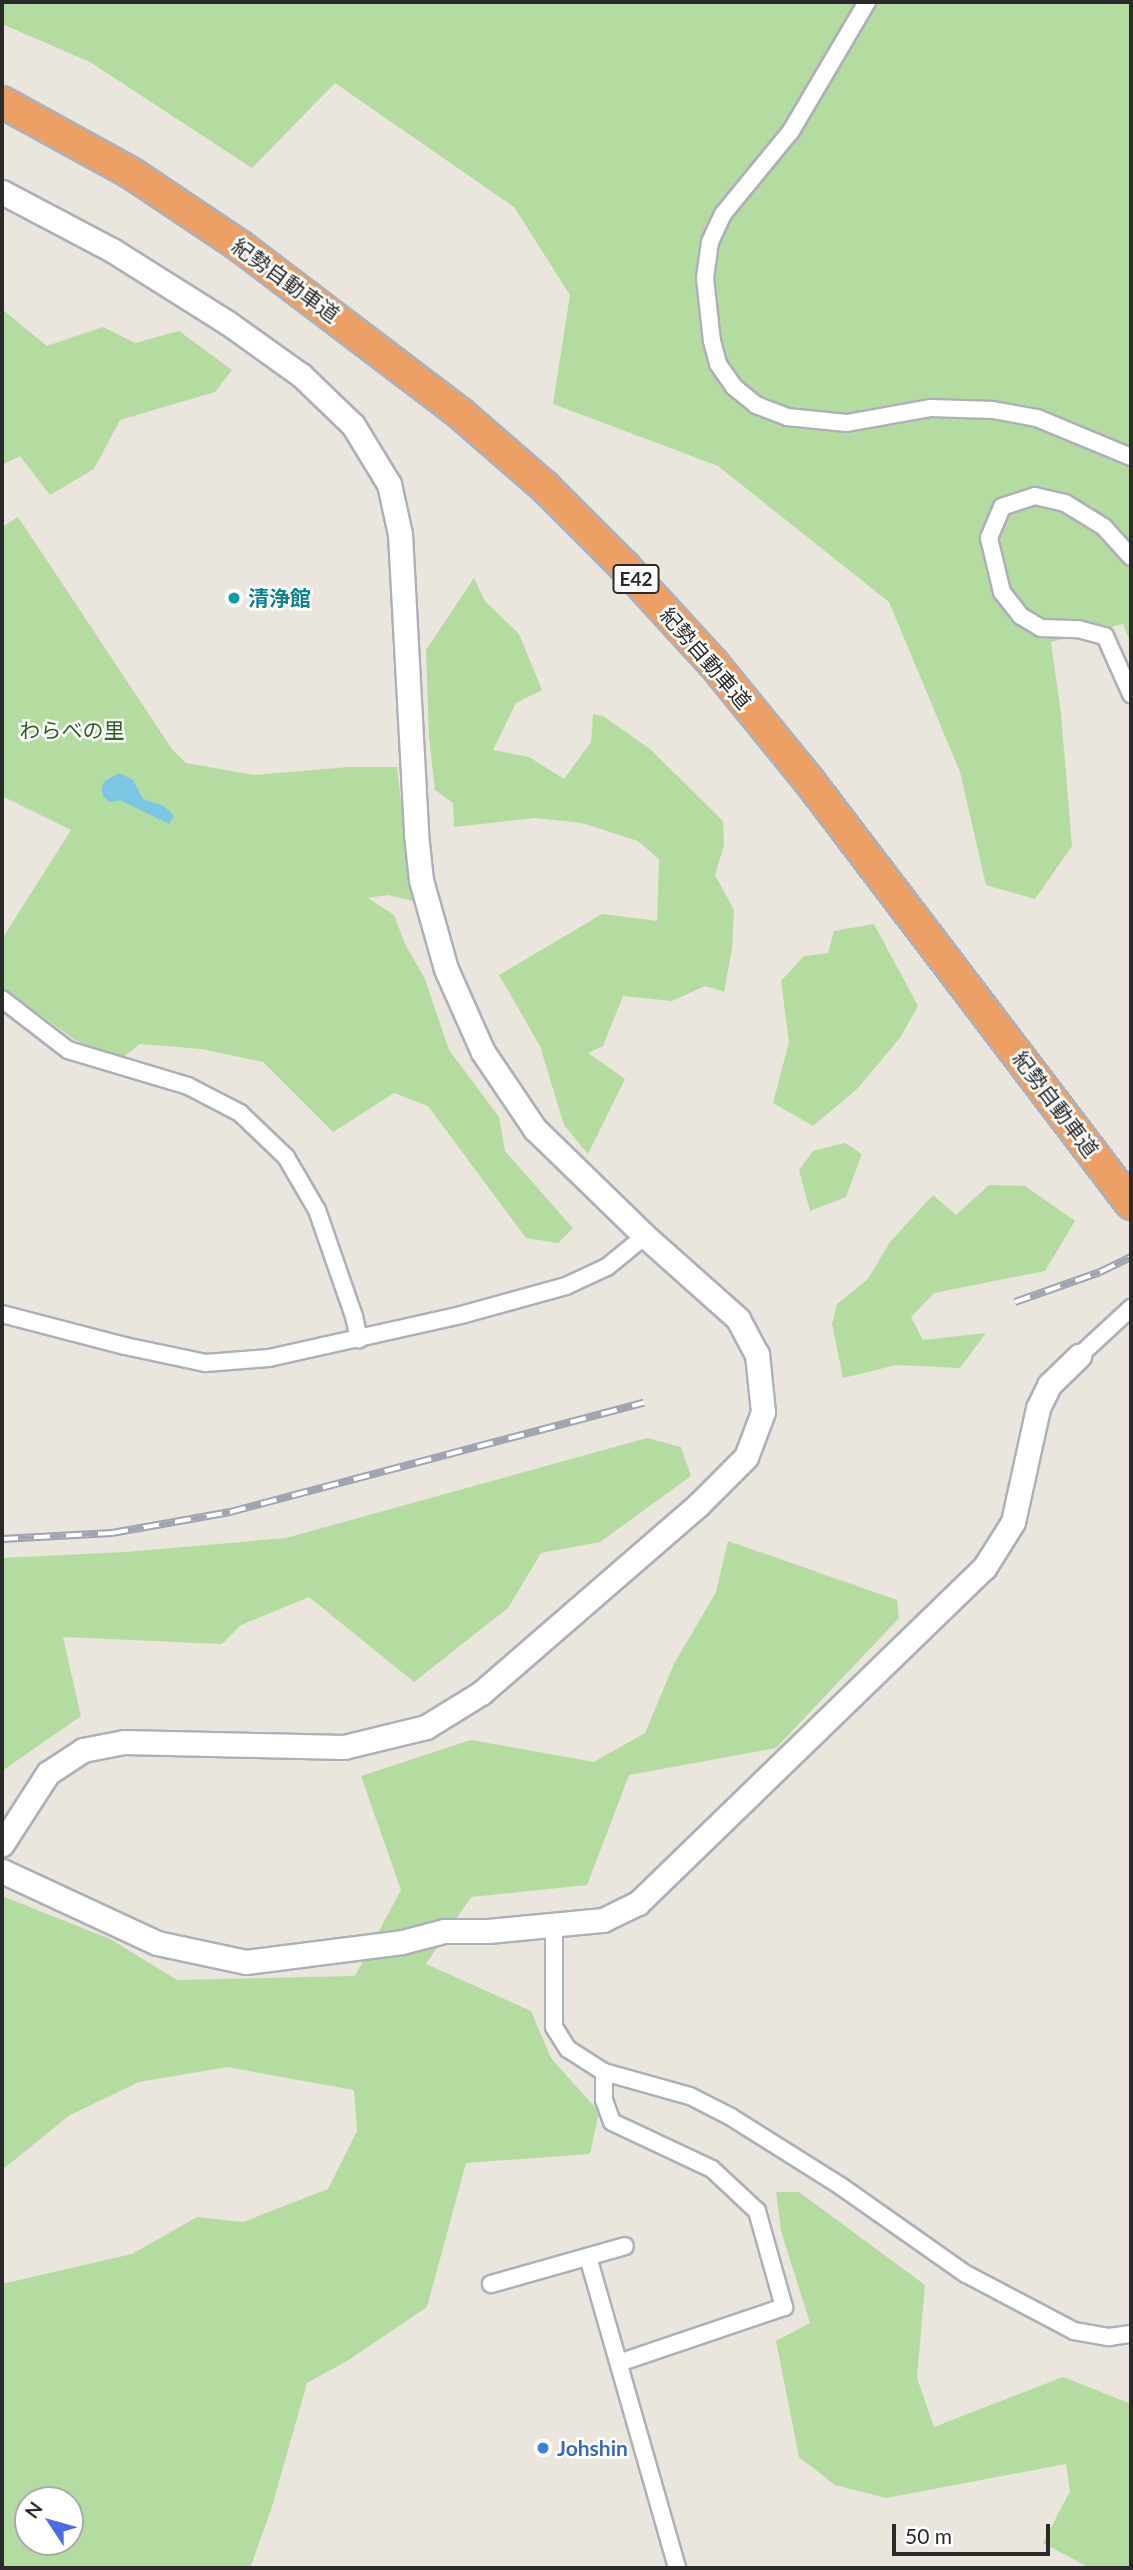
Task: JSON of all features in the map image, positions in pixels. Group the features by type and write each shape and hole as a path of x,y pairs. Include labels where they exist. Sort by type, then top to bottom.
{"highway":[{"name":"紀勢自動車道","path":"2,102 131,173 240,246 461,414 545,487 624,566 722,674 818,793 1131,1204"}],"street":[{"path":"867,2 791,131 723,214 710,242 705,278 712,341 718,364 734,387 756,405 787,417 847,423 930,408 993,410 1037,418 1131,457"},
{"path":"2,192 112,250 228,323 300,375 353,425 389,484 400,534 416,834 421,880 446,969 483,1052 535,1129 645,1236 738,1319 757,1354 763,1412 746,1457 698,1505 481,1693 426,1727 344,1747 124,1742 83,1750 48,1773 2,1844"},
{"path":"1131,557 1104,527 1065,503 1035,496 1002,507 989,538 1002,592 1021,616 1041,628 1078,629 1105,636 1131,694"},
{"path":"2,999 68,1050 188,1086 240,1113 286,1157 317,1210 354,1316 359,1339"},
{"path":"2,1314 125,1346 206,1363 269,1358 461,1315 566,1286 607,1267 645,1236"},
{"path":"2,1871 157,1943 246,1962 402,1942 444,1931 603,1920 638,1903 984,1568 1013,1522 1038,1408 1049,1385 1131,1308"},
{"path":"554,1925 554,2027 568,2049 604,2072 690,2095 842,2187 966,2274 1074,2332 1109,2337 1131,2334"},
{"path":"604,2072 604,2100 612,2122 712,2169 757,2211 785,2307 619,2363"},
{"path":"491,2284 625,2246"},
{"path":"588,2257 677,2568"}],"green space":[{"path":"2,2 1131,2 1131,644 1123,624 1051,642 1061,714 1072,846 1035,899 986,885 960,772 889,602 718,466 553,404 570,295 514,207 335,83 252,168 90,62 2,24"},
{"path":"2,309 47,346 103,327 135,343 179,331 232,370 215,392 120,420 94,469 50,495 20,456 2,465"},
{"name":"わらべの里","path":"18,517 172,749 186,763 254,775 349,767 397,767 413,901 388,895 368,898 394,915 405,944 425,979 449,1050 499,1117 505,1151 573,1228 558,1243 526,1238 428,1106 394,1093 333,1132 263,1062 201,1049 140,1044 122,1058 75,1040 2,987 2,939 71,830 2,796 2,527"},
{"path":"474,578 485,601 519,634 542,690 516,703 493,750 529,757 564,779 591,742 593,714 603,716 650,749 723,821 724,845 715,875 734,910 732,949 724,992 705,986 672,1001 623,996 603,1046 588,1053 625,1079 588,1154 564,1125 540,1046 499,975 602,914 657,921 659,859 638,841 582,823 535,818 454,827 453,803 435,790 429,737 426,650"},
{"path":"874,924 918,1006 900,1038 858,1088 813,1126 773,1103 789,1042 781,981 804,956 828,953 834,931"},
{"path":"845,1143 862,1154 846,1197 810,1211 799,1170 813,1151"},
{"path":"989,1185 1025,1186 1075,1221 1045,1271 934,1293 911,1317 923,1340 986,1333 960,1368 896,1365 843,1378 832,1324 837,1304 868,1279 890,1242 933,1195 956,1215"},
{"path":"647,1438 681,1447 691,1476 600,1542 541,1553 508,1608 414,1682 309,1597 241,1625 222,1644 63,1637 81,1716 2,1771 2,1558 126,1552 286,1538"},
{"path":"728,1541 897,1600 899,1618 776,1748 629,1775 587,1885 471,1897 426,1964 531,2011 551,2058 599,2112 590,2154 466,2163 427,2307 347,2361 307,2383 271,2510 250,2568 2,2568 2,2284 132,2254 197,2217 243,2222 328,2189 357,2131 354,2090 227,2067 139,2082 70,2115 2,2170 2,1896 110,1939 177,1980 355,1976 401,1890 361,1776 471,1740 594,1762 645,1733 674,1664 716,1592"},
{"path":"776,2192 799,2192 925,2285 917,2378 934,2427 1063,2377 1131,2404 1131,2568 1090,2568 1043,2543 1070,2491 1066,2464 886,2498 835,2485 799,2457 776,2341 810,2323 781,2231"}],"water":[{"path":"119,773 133,780 143,799 164,806 174,816 169,824 120,800 110,802 104,797 101,790 105,781"}],"railway":[{"path":"1015,1302 1100,1272 1131,1257"},
{"path":"2,1539 112,1533 230,1512 644,1403"}],"place":[{"name":"清浄館","path":"234,598"},
{"name":"Johshin","path":"543,2448"}]}
